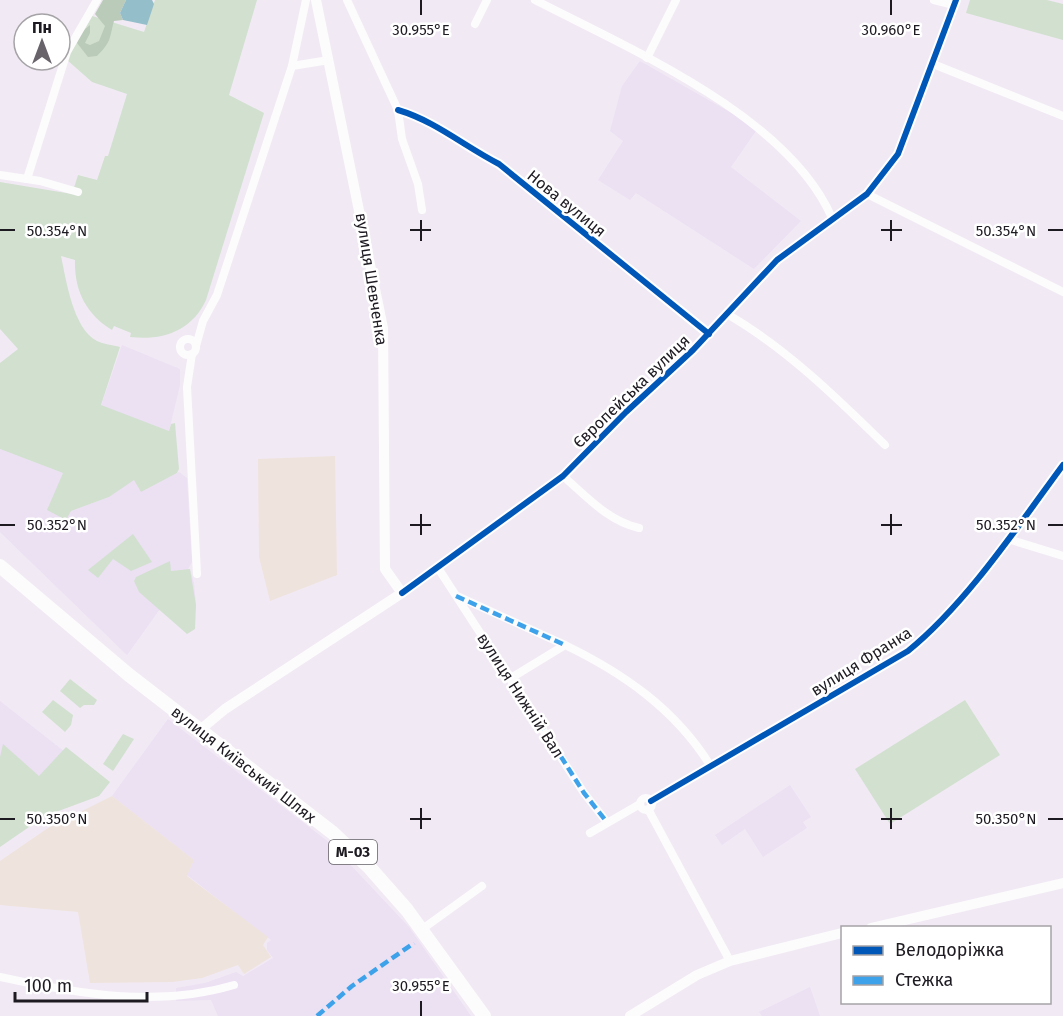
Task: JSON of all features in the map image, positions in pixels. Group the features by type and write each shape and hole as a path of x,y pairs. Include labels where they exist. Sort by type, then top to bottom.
{"highway":[{"name":"вулиця Київський Шлях","path":"0,566 129,675 333,833 370,868 421,930 484,1016"}],"main road":[{"name":"вулиця Шевченка","path":"316,0 383,328 385,569 402,594"},
{"name":"Європейська вулиця","path":"200,730 225,709 402,594"},
{"path":"875,926 1063,883"},
{"path":"630,1016 697,975 730,961 841,933"}],"street":[{"path":"27,179 67,52 97,0"},
{"path":"190,352 217,295 292,66 306,0"},
{"path":"347,0 398,110 402,139 418,184 422,210"},
{"path":"475,24 487,0"},
{"path":"535,0 647,58 742,115 789,156 823,197 832,218"},
{"path":"647,58 676,0"},
{"path":"934,0 955,3"},
{"name":"Європейська вулиця","path":"402,594 563,476 709,334 777,260 867,194 898,154 955,3"},
{"path":"292,66 329,60"},
{"path":"933,64 1063,116"},
{"name":"Нова вулиця","path":"398,110 424,118 462,146 499,164 709,334"},
{"path":"0,175 27,179 78,192"},
{"path":"867,194 1063,292"},
{"path":"727,314 781,352 831,393 885,445"},
{"path":"190,352 179,346 203,321"},
{"path":"184,339 192,340 188,369 197,574"},
{"name":"вулиця Франка","path":"650,805 710,765 908,651 936,626 1008,539 1063,465"},
{"path":"563,476 606,514 622,524 639,528"},
{"path":"1008,539 1063,556"},
{"name":"вулиця Нижній Вал","path":"438,568 512,678 584,793 606,821"},
{"path":"456,596 608,666 662,706 695,740 710,765"},
{"path":"512,678 565,645"},
{"path":"590,833 606,821 640,804 643,809 650,805 730,961"},
{"path":"421,930 482,886"},
{"path":"0,977 101,996 189,995 234,986"}],"shaded area":[{"path":"640,61 742,119 756,131 731,167 801,221 754,269 636,193 630,200 598,180 623,141 610,131 622,86"},
{"path":"122,345 180,369 180,385 169,431 101,406"},
{"path":"0,449 63,473 71,511 109,497 134,479 141,492 179,472 187,478 192,562 188,569 190,569 194,583 196,605 165,602 127,655 0,532"},
{"path":"335,456 337,575 270,601 259,557 258,459"},
{"path":"0,701 65,752 29,790 0,787"},
{"path":"168,719 330,843 409,927 471,1016 218,1016 211,1000 176,1001 176,988 205,983 236,972 243,976 273,958 267,950 267,943 271,940 187,875 194,860 112,796"},
{"path":"790,785 811,817 803,822 807,828 763,857 745,829 722,845 715,835"},
{"path":"112,796 194,860 187,876 268,937 263,945 271,957 244,974 238,965 202,978 172,982 90,983 78,912 0,905 0,861 48,828"},
{"path":"810,987 820,1016 762,1016 759,1012"}],"green space":[{"path":"103,0 126,0 120,13 123,20 114,21 109,40 102,51 97,56 88,57 77,43 78,35 90,25 90,33 85,43 90,45 99,41 105,26 95,14"},
{"path":"155,0 257,0 229,95 264,113 206,300 200,311 184,326 175,332 142,338 130,337 131,333 114,326 112,330 95,317 83,300 75,271 75,260 61,256 68,290 82,326 97,341 120,347 101,405 169,431 171,424 175,423 179,469 177,473 141,492 134,480 109,497 71,511 66,520 47,510 63,473 0,449 0,363 18,349 0,329 0,182 72,194 78,175 97,180 105,156 108,156 127,94 92,82 72,64 72,50 89,15 144,32"},
{"path":"970,0 1047,0 1063,4 1063,40 966,13"},
{"path":"133,534 152,562 131,571 113,559 98,578 88,570"},
{"path":"170,561 171,571 190,569 196,605 195,629 187,634 139,592 134,581 136,577"},
{"path":"70,679 97,700 94,705 84,705 80,708 60,691"},
{"path":"53,700 73,715 71,725 65,732 42,712"},
{"path":"965,700 1000,755 890,824 855,769"},
{"path":"123,734 134,739 113,771 103,764"},
{"path":"3,744 39,776 66,747 110,782 99,796 45,816 0,847 0,757"}],"water":[{"path":"126,0 152,0 154,4 147,25 123,20 120,13"}],"marked path":[{"path":"456,596 565,645"},
{"path":"539,722 584,793 606,821"},
{"path":"317,1016 352,986 414,943"}],"cycle path":[{"path":"402,593 563,476 626,412 693,350 777,260 867,194 898,154 956,0"},
{"path":"398,110 437,127 499,164 709,334"},
{"path":"651,801 908,651 971,588 1063,465"}]}
